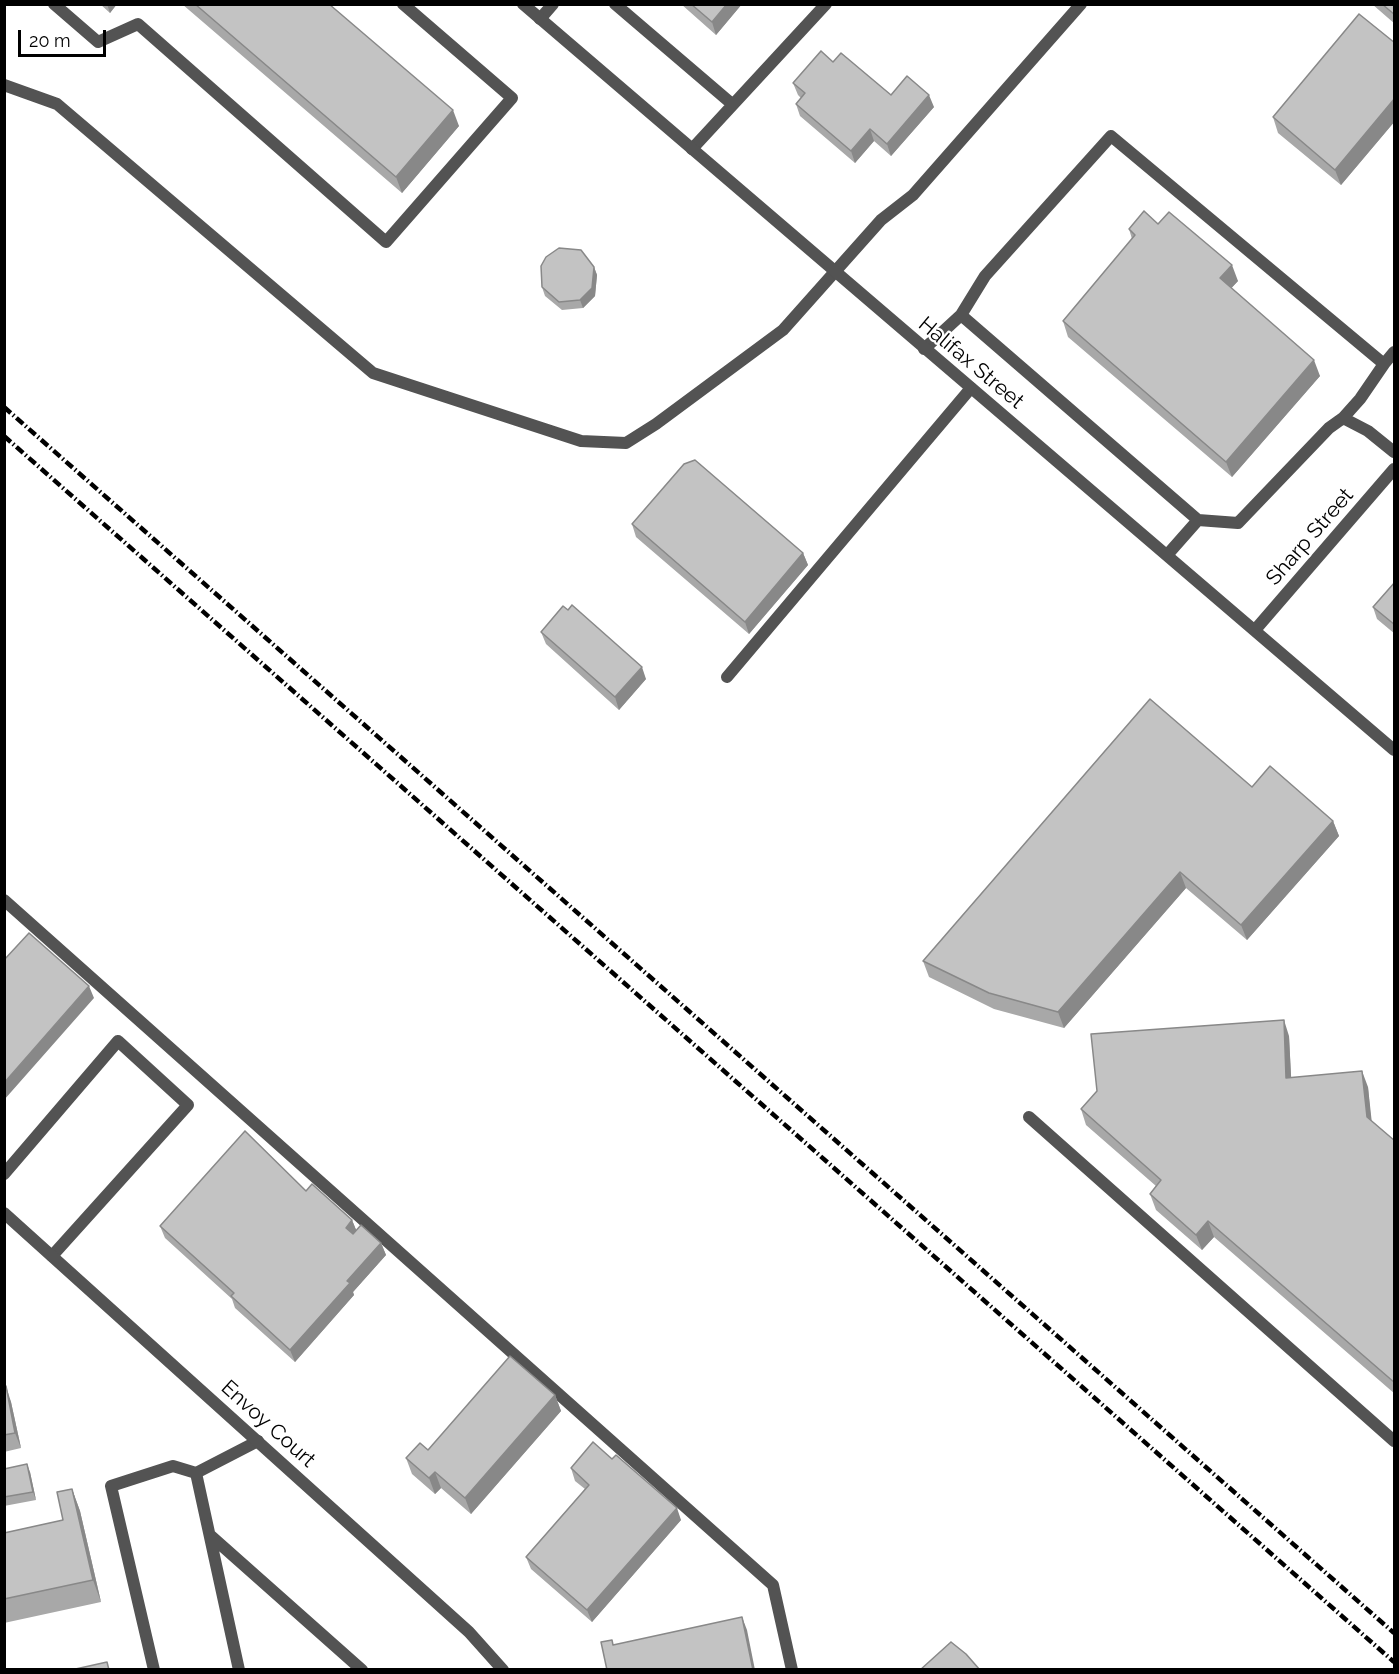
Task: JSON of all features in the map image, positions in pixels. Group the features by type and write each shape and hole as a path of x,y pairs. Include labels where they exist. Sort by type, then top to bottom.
{"street":[{"path":"54,4 98,42 138,24 386,242 512,98 403,4"},
{"name":"Halifax Street","path":"523,4 1395,750"},
{"path":"540,19 553,4"},
{"path":"615,4 732,104"},
{"path":"692,149 825,4"},
{"path":"4,85 57,104 373,373 581,441 626,443 656,424 783,330 881,220 913,195 1081,4"},
{"path":"924,349 961,315 985,276 1111,136 1384,363"},
{"path":"961,315 1198,520 1238,523 1329,428 1343,418 1360,399 1384,363 1395,352"},
{"path":"727,677 971,388"},
{"path":"1343,418 1368,431 1395,452"},
{"name":"Sharp Street","path":"1255,630 1395,469"},
{"path":"1168,554 1198,520"},
{"path":"4,900 773,1585 792,1670"},
{"path":"4,1174 118,1041 188,1105 52,1256"},
{"path":"1029,1117 1395,1441"},
{"name":"Envoy Court","path":"4,1213 469,1632 502,1668"},
{"path":"154,1670 111,1486 173,1466 196,1473 258,1441"},
{"path":"196,1473 239,1670"},
{"path":"211,1536 362,1670"}],"building":[{"path":"195,4 329,4 453,110 396,177"},
{"path":"691,4 727,4 712,22"},
{"path":"1382,4 1395,4 1395,15"},
{"path":"1359,14 1395,43 1395,98 1335,170 1273,117"},
{"path":"821,51 833,62 841,53 891,95 907,76 929,95 887,144 870,129 851,151 796,104 805,93 793,83"},
{"path":"1144,211 1158,224 1169,212 1232,265 1220,278 1314,360 1226,462 1063,321 1135,235 1129,229"},
{"path":"559,248 581,250 594,267 592,288 580,300 559,302 542,287 541,266 546,257"},
{"path":"695,460 803,553 745,622 632,524 684,464"},
{"path":"1395,582 1395,625 1373,607"},
{"path":"572,605 642,667 615,697 541,632 563,606 568,610"},
{"path":"1150,699 1252,787 1270,766 1333,821 1241,925 1180,872 1058,1012 989,993 923,961"},
{"path":"29,933 89,986 4,1083 4,960"},
{"path":"1284,1020 1286,1078 1362,1071 1367,1117 1395,1141 1395,1383 1208,1221 1196,1235 1150,1194 1161,1180 1081,1109 1097,1091 1091,1034"},
{"path":"245,1131 306,1191 312,1184 352,1220 346,1228 353,1234 361,1225 381,1243 347,1281 350,1283 290,1350 231,1296 234,1293 160,1226"},
{"path":"510,1356 555,1395 465,1498 435,1472 429,1478 406,1458 420,1443 428,1450"},
{"path":"4,1386 6,1386 15,1433 4,1435"},
{"path":"593,1442 612,1459 616,1455 677,1508 587,1610 526,1557 589,1485 571,1468"},
{"path":"27,1464 33,1492 4,1497 4,1469"},
{"path":"72,1489 93,1580 4,1599 4,1533 63,1520 57,1492"},
{"path":"742,1617 753,1670 607,1670 601,1642 612,1640 613,1645"},
{"path":"951,1642 980,1670 920,1670"},
{"path":"107,1662 109,1670 71,1670"}],"railway":[{"path":"4,407 1394,1633"},
{"path":"4,436 1394,1662"}]}
